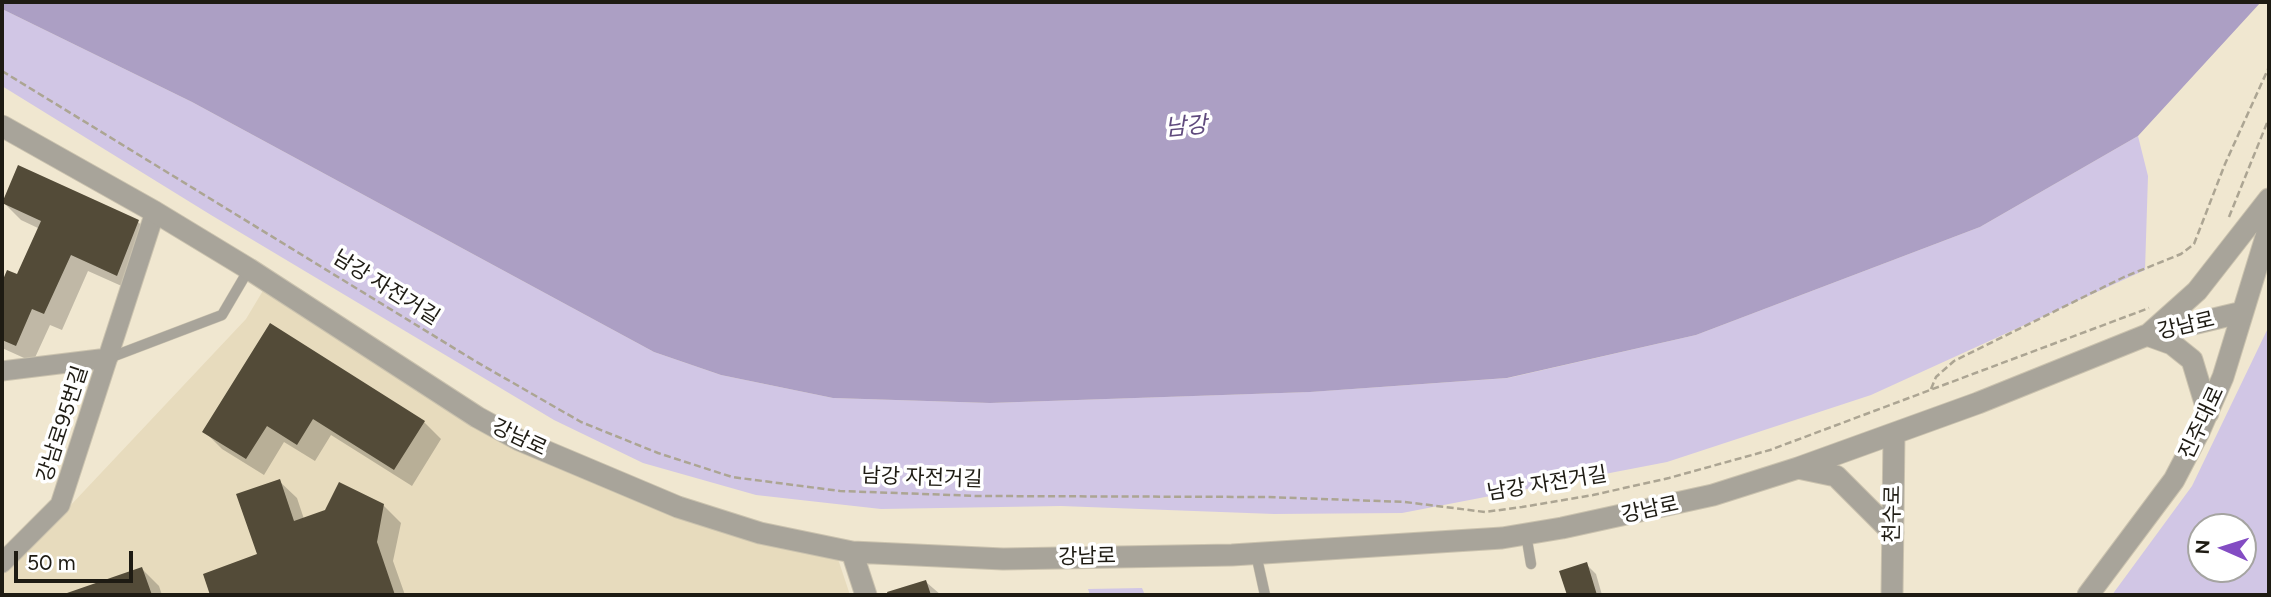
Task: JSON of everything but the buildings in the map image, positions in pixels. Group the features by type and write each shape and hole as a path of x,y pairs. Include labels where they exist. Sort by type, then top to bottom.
{"street":[{"name":"강남로","path":"2,126 249,268 477,418 519,440 678,507 760,533 852,552 1003,559 1256,554 1488,539 1526,534 1657,509 1713,495 1894,434 2147,335 2243,312"},
{"path":"2208,413 2192,360 2172,344 2147,335 2197,291 2269,199"},
{"name":"강남로95번길","path":"2,563 60,505 155,212"},
{"name":"진주대로","path":"2088,595 2174,480 2208,413 2223,377 2269,227"},
{"name":"강남로95번길","path":"6,370 108,358"},
{"name":"천수로","path":"1892,595 1894,434"},
{"path":"1798,468 1836,476 1893,533"},
{"path":"852,552 866,595"}],"lane":[{"path":"108,358 222,315 249,268"},
{"path":"1526,534 1531,564"},
{"path":"1256,554 1265,595"}],"path":[{"path":"1931,390 1936,377 1955,361 2124,277 2181,254 2194,244 2225,164 2269,67"},
{"name":"남강 자전거길","path":"2,71 553,407 621,439 732,477 839,491 978,496 1266,497 1405,502 1485,512 1593,495 1757,454 2155,305"},
{"path":"2226,227 2269,118"}],"shaded area":[{"path":"2,9 192,102 654,352 721,375 833,398 990,403 1309,392 1508,378 1696,335 1980,227 2138,136 2148,176 2145,270 1871,395 1667,462 1402,513 1274,514 1061,506 881,509 756,495 643,463 554,420 211,215 2,86"},
{"path":"264,289 484,432 837,556 850,595 2,595 2,572 69,507 246,319"},
{"path":"2269,326 2269,595 2112,595 2192,486"},
{"path":"1142,588 1145,595 1090,595 1088,589"}],"water":[{"name":"남강","path":"2,2 2261,2 2138,136 1980,227 1696,335 1507,378 1310,392 990,403 833,398 721,375 654,352 192,102 2,9"}]}
